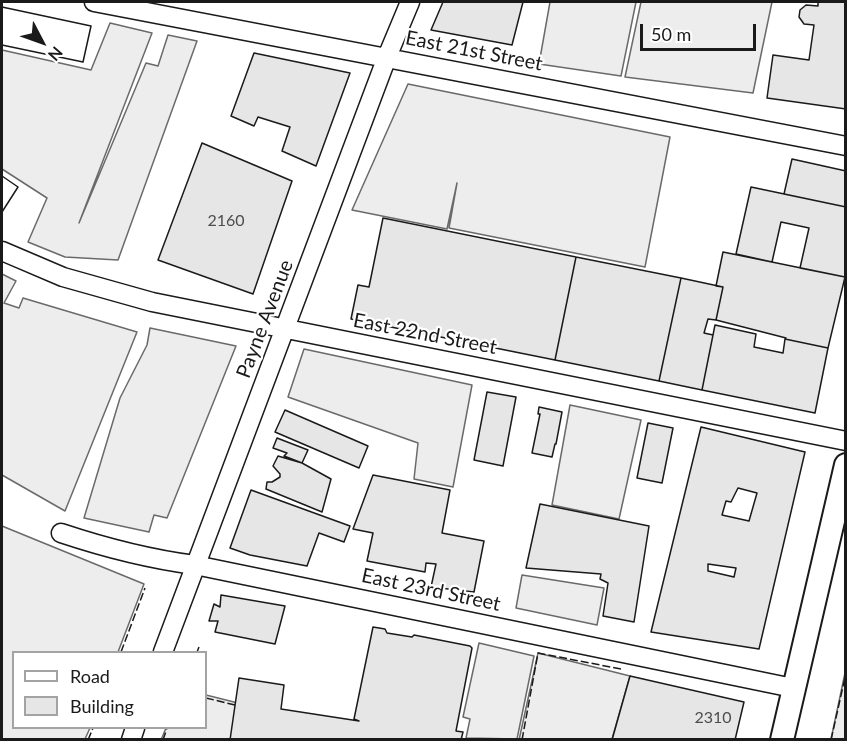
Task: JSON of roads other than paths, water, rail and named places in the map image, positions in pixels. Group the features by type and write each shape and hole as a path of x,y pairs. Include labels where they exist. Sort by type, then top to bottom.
{"main road":[{"path":"782,740 846,465"}],"street":[{"name":"East 21st Street","path":"94,2 846,146"},
{"name":"Payne Avenue","path":"163,651 387,57 410,2"},
{"name":"East 22nd Street","path":"2,251 86,285 152,302 846,441"},
{"name":"East 23rd Street","path":"61,533 117,551 156,560 195,565 793,688"}]}
